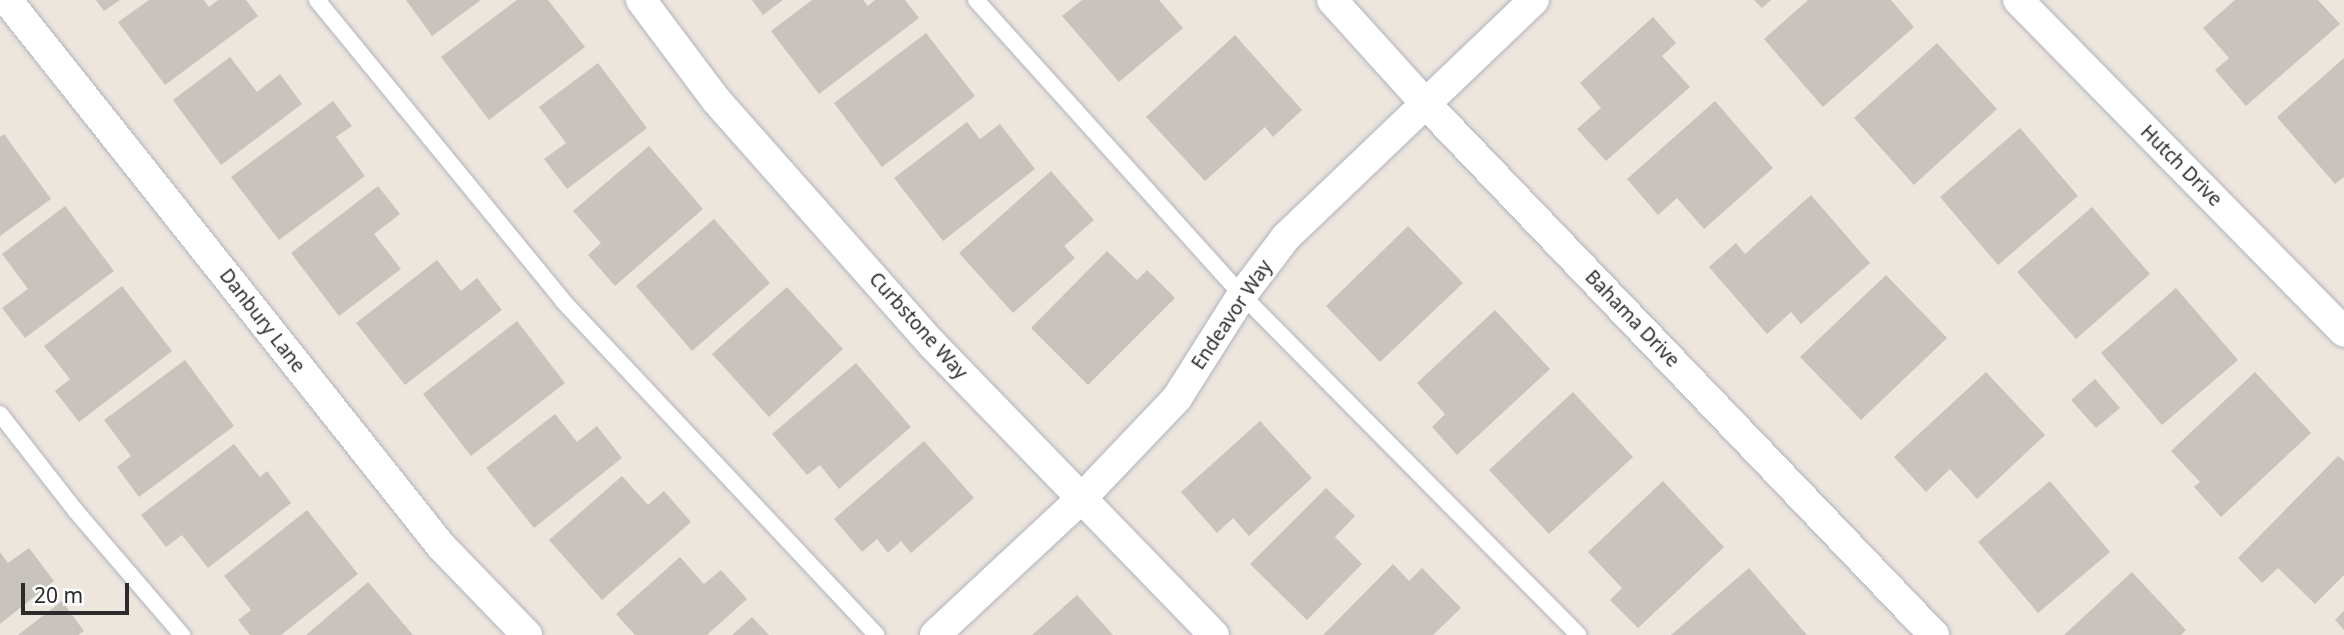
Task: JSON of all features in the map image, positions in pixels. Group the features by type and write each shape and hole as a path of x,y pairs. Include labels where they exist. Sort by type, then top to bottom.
{"street":[{"name":"Danbury Lane","path":"7,0 441,546 527,635"},
{"name":"Curbstone Way","path":"641,0 716,100 932,344 1080,500 1214,635"},
{"name":"Bahama Drive","path":"1332,0 1426,104 1934,635"},
{"name":"Endeavor Way","path":"936,635 1080,500 1177,398 1242,295 1286,237 1534,0"},
{"name":"Hutch Drive","path":"2018,0 2344,332"}],"lane":[{"path":"317,0 563,301 877,635"},
{"path":"976,0 1242,295 1578,635"},
{"path":"0,414 75,510 181,635"}],"building":[{"path":"96,0 120,0 104,11"},
{"path":"149,0 204,0 209,7 218,0 246,0 258,16 165,85 118,22"},
{"path":"406,0 481,0 432,36"},
{"path":"517,0 548,0 585,47 489,120 441,57"},
{"path":"752,0 783,0 763,15"},
{"path":"812,0 863,0 868,6 875,0 905,0 919,18 819,94 771,31"},
{"path":"1082,0 1159,0 1183,28 1119,82 1062,16"},
{"path":"1754,0 1771,0 1762,8"},
{"path":"1808,0 1891,0 1914,27 1823,107 1764,39"},
{"path":"2235,0 2318,0 2340,24 2246,106 2215,70 2229,58 2203,28"},
{"path":"1653,17 1676,43 1662,56 1690,87 1606,161 1577,129 1601,108 1580,83"},
{"path":"926,33 975,96 882,167 834,103"},
{"path":"1235,35 1302,110 1273,137 1265,127 1205,181 1146,117"},
{"path":"1937,43 1997,109 1914,185 1854,118"},
{"path":"230,57 257,92 280,74 302,104 221,165 173,100"},
{"path":"2344,58 2344,177 2335,184 2277,117"},
{"path":"598,63 647,128 567,189 544,159 566,143 539,107"},
{"path":"333,101 352,126 336,137 365,176 279,240 231,177"},
{"path":"1715,101 1773,168 1704,229 1677,198 1658,215 1627,179"},
{"path":"967,122 980,139 1000,124 1035,169 943,241 894,178"},
{"path":"2020,128 2078,196 1998,265 1940,197"},
{"path":"4,134 51,199 0,236 0,137"},
{"path":"649,146 703,209 615,286 588,255 601,243 573,211"},
{"path":"1051,171 1094,220 1064,246 1075,258 1013,313 959,253"},
{"path":"378,186 400,214 374,234 401,269 339,316 291,253"},
{"path":"1811,195 1870,263 1801,324 1791,312 1767,334 1709,267 1736,243 1745,254"},
{"path":"65,206 114,271 25,338 2,308 28,289 2,254"},
{"path":"2092,207 2150,274 2076,339 2017,272"},
{"path":"714,219 770,283 692,351 636,286"},
{"path":"1408,226 1463,283 1380,362 1326,306"},
{"path":"1107,251 1137,280 1147,270 1175,298 1088,385 1031,328"},
{"path":"437,260 461,291 477,278 502,310 405,385 356,323"},
{"path":"1886,275 1947,338 1861,420 1800,357"},
{"path":"122,286 172,351 79,422 55,391 70,379 44,346"},
{"path":"787,287 843,349 769,417 712,354"},
{"path":"2176,288 2238,360 2162,425 2101,353"},
{"path":"1495,310 1550,369 1457,455 1432,427 1445,414 1417,383"},
{"path":"517,321 565,383 471,456 423,394"},
{"path":"185,360 234,426 139,497 117,467 131,456 104,420"},
{"path":"856,363 911,427 839,489 820,465 807,475 772,434"},
{"path":"1986,372 2045,435 1977,499 1950,469 1926,492 1894,457"},
{"path":"2255,372 2311,433 2221,517 2194,487 2200,482 2171,451"},
{"path":"2095,379 2120,408 2096,428 2071,400"},
{"path":"1573,392 1633,457 1549,534 1489,470"},
{"path":"555,414 577,442 597,426 622,458 534,528 486,468"},
{"path":"1260,421 1312,478 1249,536 1233,518 1217,533 1181,492"},
{"path":"924,441 974,498 911,553 901,541 888,553 877,539 862,552 834,519"},
{"path":"234,444 260,477 267,471 291,503 208,568 182,535 166,547 141,515"},
{"path":"2338,456 2344,461 2344,575 2315,604 2278,568 2262,583 2238,558"},
{"path":"622,476 648,505 664,491 691,522 602,600 549,540"},
{"path":"1663,481 1724,547 1638,628 1610,600 1622,588 1588,552"},
{"path":"2050,481 2110,552 2038,613 1978,542"},
{"path":"1326,488 1355,516 1335,537 1362,564 1307,620 1250,564"},
{"path":"307,510 358,574 281,635 250,635 238,620 251,610 224,576"},
{"path":"29,548 54,581 0,624 0,552 8,563"},
{"path":"680,557 704,584 721,570 747,599 707,635 635,635 616,614"},
{"path":"1393,564 1409,581 1422,568 1461,608 1433,635 1323,635"},
{"path":"1749,568 1807,635 1671,635"},
{"path":"2132,572 2186,630 2181,635 2064,635"},
{"path":"368,582 413,635 306,635"},
{"path":"1077,595 1113,635 1032,635"},
{"path":"62,601 84,631 78,635 18,635"},
{"path":"2344,611 2344,630 2335,620"},
{"path":"752,617 769,635 732,635"}]}
